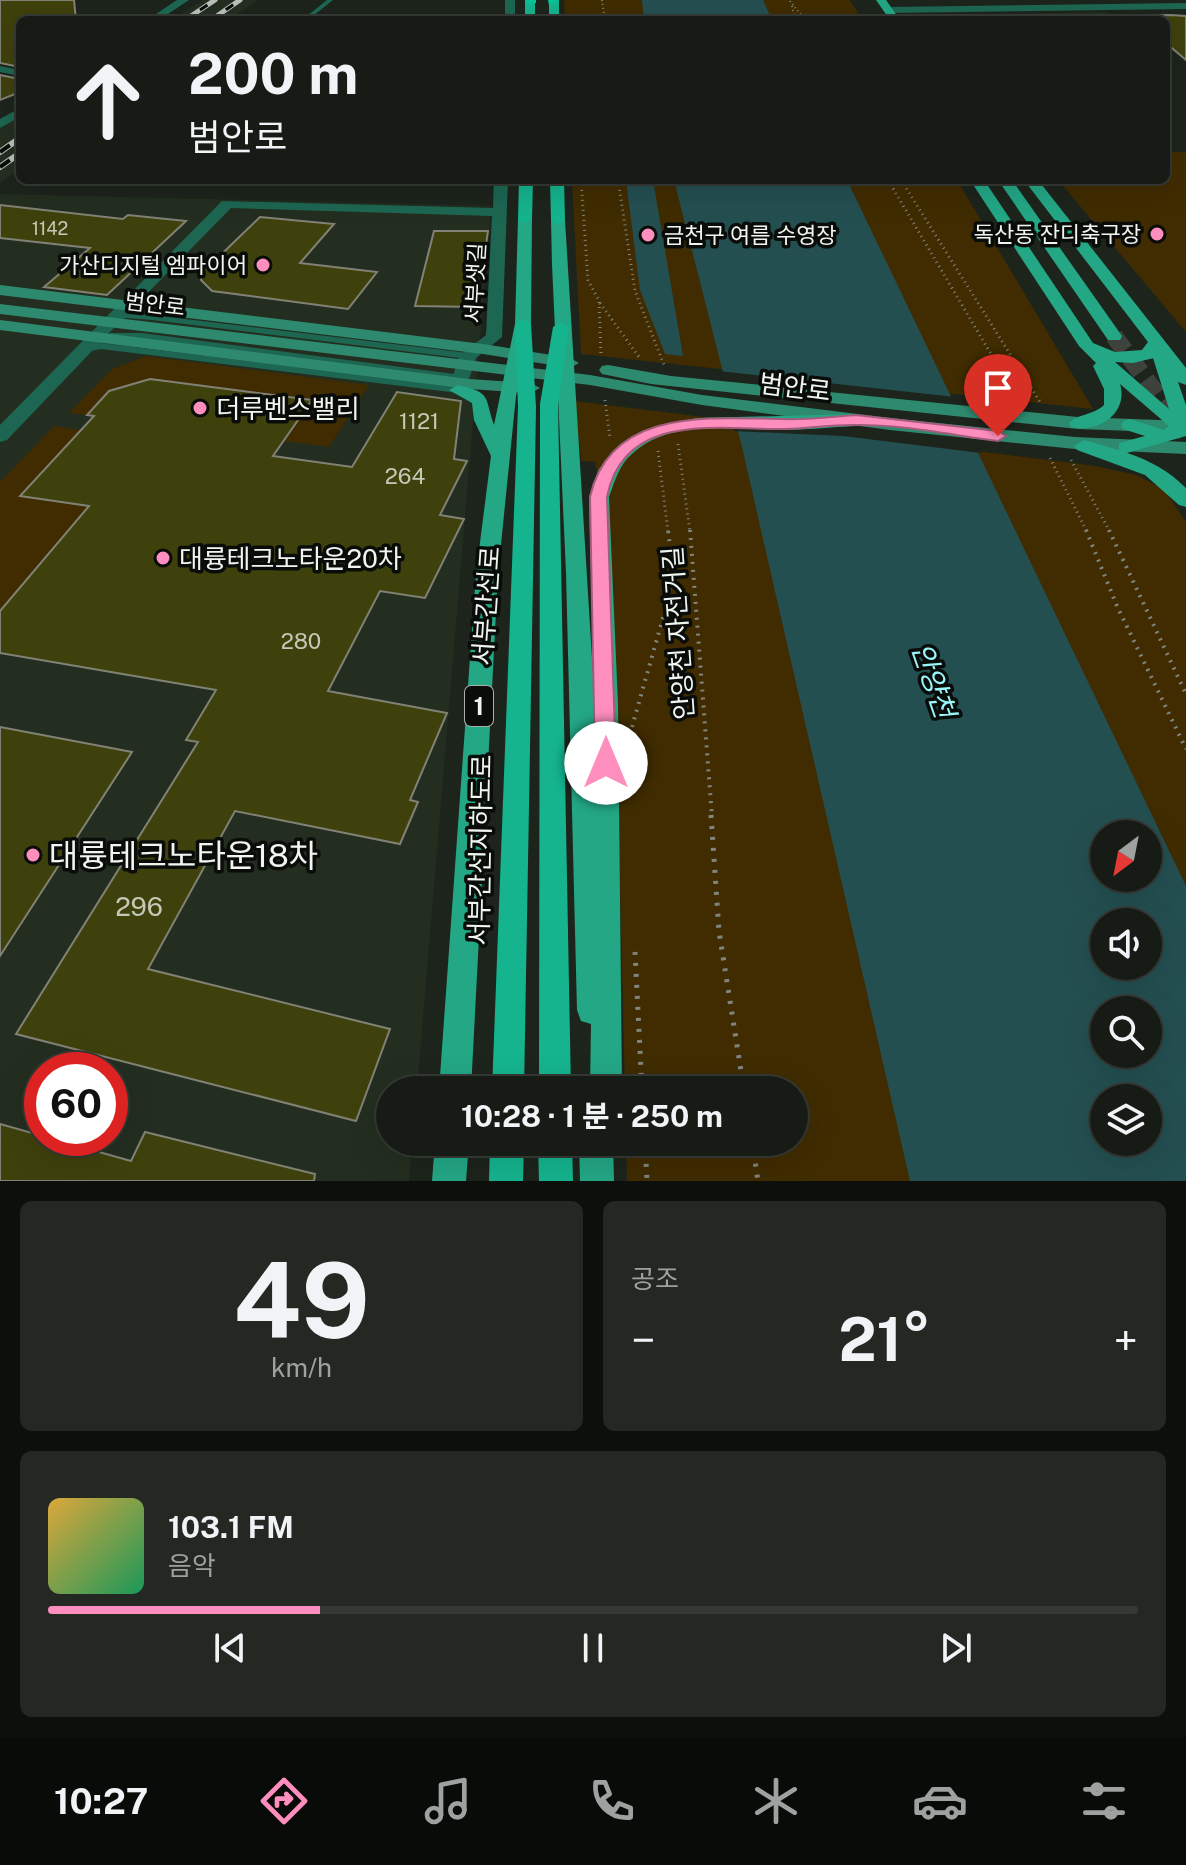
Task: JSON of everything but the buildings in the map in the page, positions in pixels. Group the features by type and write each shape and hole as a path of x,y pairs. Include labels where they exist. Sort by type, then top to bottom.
{"highway":[{"name":"1","path":"525,219 526,184"},
{"path":"557,184 558,220"},
{"name":"서부간선지하도로","path":"508,1076 527,407 523,324"},
{"path":"555,1076 549,404 561,327"},
{"path":"506,1181 507,1156"},
{"path":"555,1156 556,1181"}],"main road":[{"path":"980,184 1091,350 1116,395 1109,411 1098,419 1078,423"},
{"path":"1008,184 1114,336"},
{"path":"1034,184 1186,380"},
{"name":"서부간선로","path":"456,1076 487,574 507,396 523,324 525,219"},
{"path":"558,220 561,327 569,407 577,573 594,1076"},
{"path":"0,290 483,349 664,383"},
{"name":"범안로","path":"0,309 590,380 664,383 1078,423 1130,425 1181,435"},
{"path":"0,325 90,343 167,346 469,384 664,383"},
{"path":"1091,350 1132,358 1150,354 1157,341"},
{"path":"1157,341 1181,418 1181,435"},
{"path":"1091,350 1181,435"},
{"name":"범안로","path":"664,383 856,420 1084,446 1126,447 1181,435"},
{"path":"460,384 481,401 483,420 502,459"},
{"path":"606,1076 606,704 599,497 603,474 614,458 629,445 662,430 710,421 784,424 856,420"},
{"path":"1084,446 1146,467 1169,480 1186,500"},
{"path":"449,1181 451,1156"}],"street":[{"path":"158,16 184,0"},
{"path":"884,5 1186,6"},
{"name":"서부샛길","path":"460,384 468,356 494,337 501,184"},
{"name":"서부샛길","path":"227,204 498,212"},
{"name":"범안로","path":"0,436 227,204"}],"lane":[{"path":"310,16 330,0"},
{"path":"115,318 126,315 152,317 468,356"},
{"path":"90,343 142,336 460,384"},
{"path":"90,343 460,384"}],"path":[{"path":"614,184 618,190"},
{"path":"618,184 635,291 663,360 664,383"},
{"path":"890,184 1018,400"},
{"path":"599,301 647,368"},
{"name":"안양천 자전거길","path":"678,443 695,565 719,931 742,1076"},
{"path":"629,738 674,579 657,444"},
{"path":"1048,455 1078,510 1117,606 1186,749"},
{"path":"646,1156 647,1181"},
{"path":"754,1156 758,1181"}],"shaded area":[{"path":"203,0 258,0 235,16 178,16"},
{"path":"564,0 850,0 860,16 565,16"},
{"path":"1106,12 1110,16 937,16"},
{"path":"16,119 16,172 0,183 0,129"},
{"name":"독산동 잔디축구장","path":"1170,152 1186,152 1186,332 1061,184 1170,184"},
{"path":"572,184 959,184 1093,409 581,354"},
{"path":"0,194 491,206 418,1076 376,1076 376,1156 411,1156 409,1181 0,1181"},
{"path":"146,356 369,385 329,447 283,441 311,400 150,379 109,391 87,415 69,413 112,369"},
{"path":"575,401 1096,466 1136,475 1164,489 1186,522 1186,1181 627,1181 626,1156 808,1156 808,1076 625,1076 616,721 602,497 595,462 581,461"},
{"path":"54,426 82,430 22,496 89,506 0,611 0,482"}],"water":[{"path":"642,0 763,0 770,16 644,16"},
{"name":"금천구 여름 수영장","path":"627,184 654,184 683,356 665,354 640,290"},
{"name":"안양천","path":"675,184 849,184 1154,820 1090,820 1090,892 1162,892 1162,836 1186,886 1186,1181 910,1181 742,447"}],"pier":[{"path":"719,371 955,397 981,453 843,436 734,431"}],"tunnel":[{"path":"1114,336 1186,434"}],"railway":[{"path":"191,16 215,0"},
{"path":"217,16 240,0"},
{"path":"0,152 16,141"},
{"path":"0,167 16,156"}],"place":[{"name":"독산동 잔디축구장","path":"1157,234"},
{"name":"금천구 여름 수영장","path":"648,235"},
{"name":"가산디지털 엠파이어","path":"263,265"},
{"name":"더루벤스밸리","path":"200,408"},
{"name":"대륭테크노타운20차","path":"163,558"},
{"name":"대륭테크노타운18차","path":"33,855"}],"route":[{"path":"606,763 599,497 603,474 614,458 629,445 662,430 710,421 784,424 856,420 998,436"}]}
